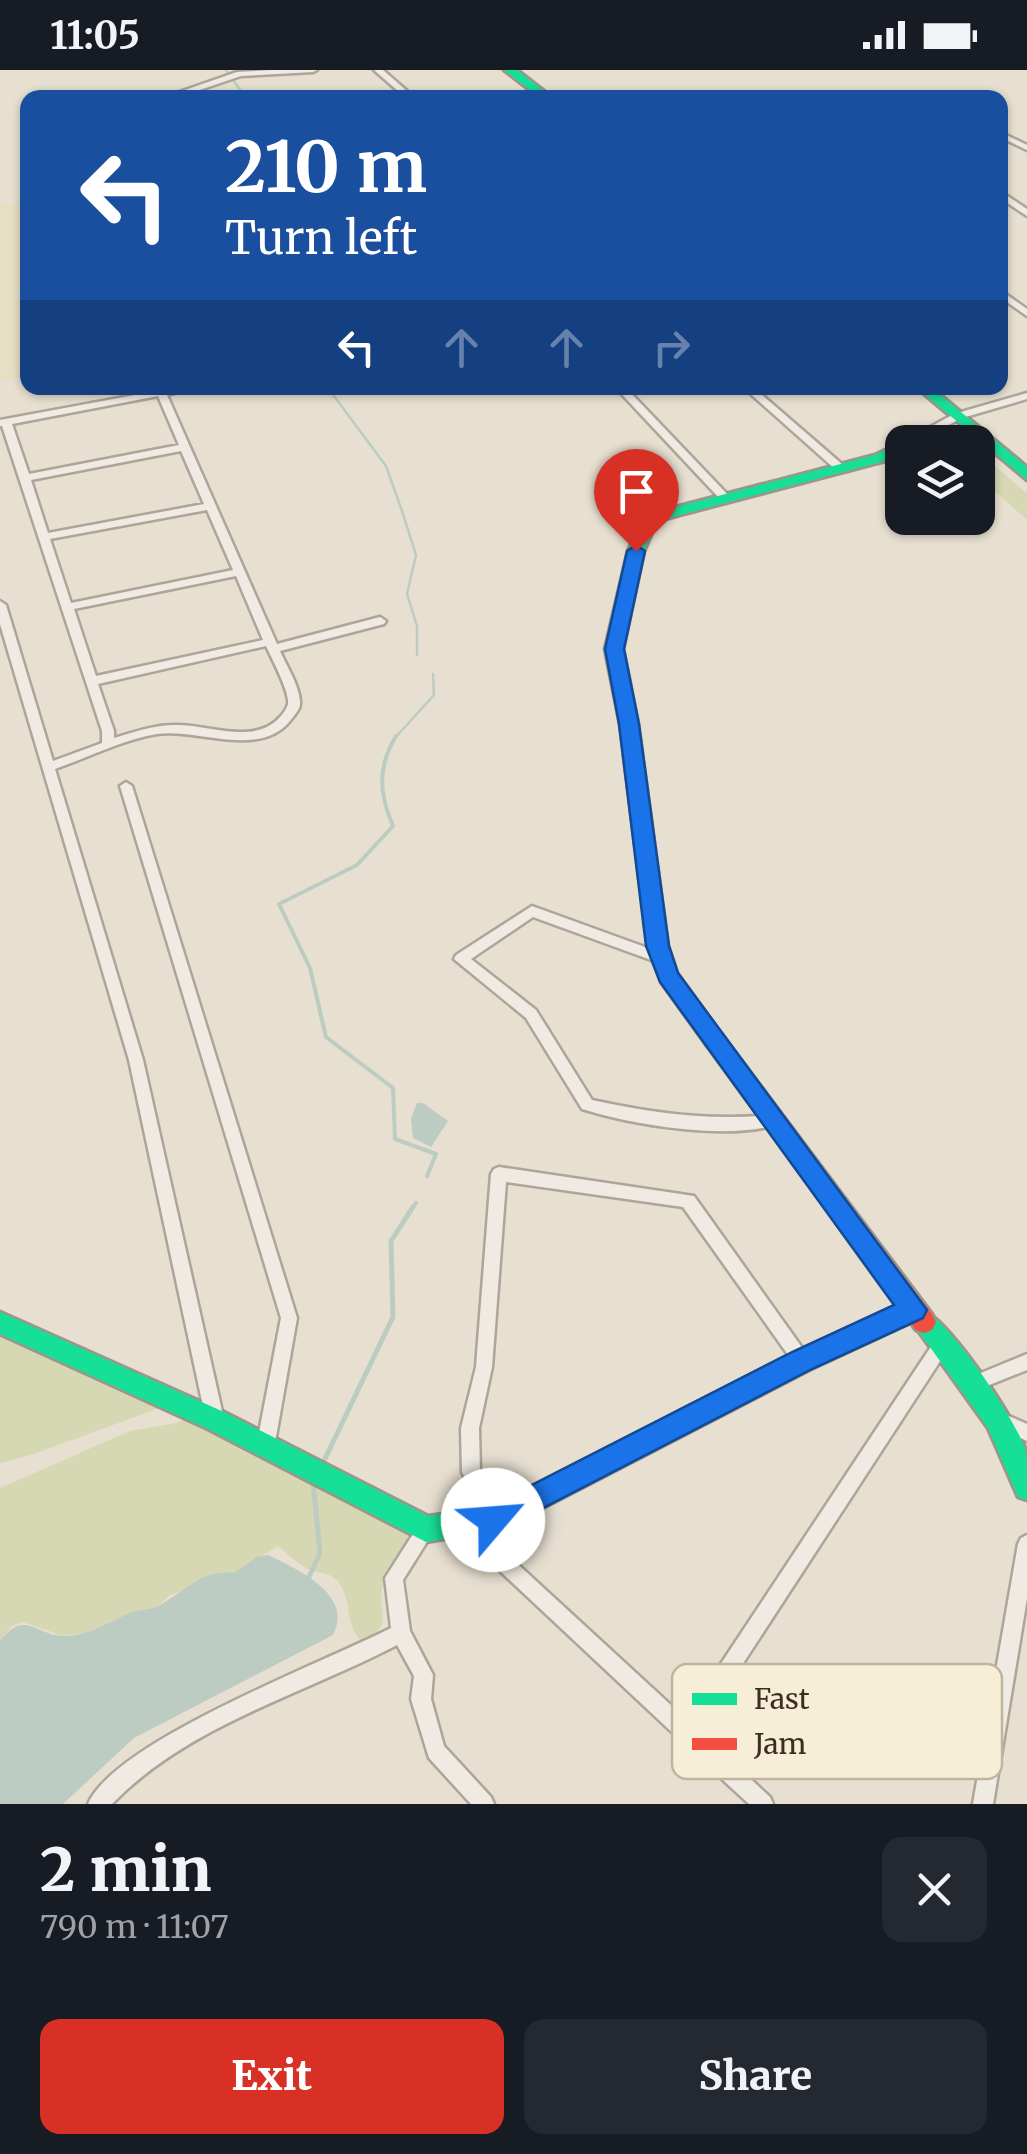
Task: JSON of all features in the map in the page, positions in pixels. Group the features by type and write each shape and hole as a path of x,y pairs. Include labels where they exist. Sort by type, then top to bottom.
{"street":[{"path":"191,90 240,74 313,70"},
{"path":"378,70 402,90"},
{"path":"510,70 537,90"},
{"path":"108,746 108,731 46,537 3,422 145,395"},
{"path":"48,768 127,737 164,728 247,736 288,718 294,697 162,395"},
{"path":"628,395 725,498"},
{"path":"757,395 839,467"},
{"path":"932,395 1027,475"},
{"path":"941,425 958,416 1027,396"},
{"path":"25,478 185,447"},
{"path":"885,455 651,518 636,551 614,649 662,959 668,976 913,1310 976,1382 1002,1421 1027,1488"},
{"path":"46,537 210,506"},
{"path":"68,606 238,572"},
{"path":"0,605 136,1060 214,1420"},
{"path":"92,681 380,621"},
{"path":"126,786 288,1318 265,1448"},
{"path":"662,959 532,910 461,959 530,1014 588,1104 643,1117 748,1124 771,1121"},
{"path":"672,1723 492,1552 471,1472 470,1428 484,1367 499,1174 676,1196 688,1201 802,1360"},
{"path":"0,1323 214,1420 426,1528 483,1523 802,1360 913,1310"},
{"path":"732,1664 942,1344"},
{"path":"976,1382 1027,1362"},
{"path":"1002,1421 1027,1432"},
{"path":"426,1528 394,1578 401,1634 424,1675 422,1699 436,1751 484,1804"},
{"path":"1002,1716 1021,1627 1027,1544"},
{"path":"98,1804 110,1788 176,1744 401,1634"},
{"path":"734,1779 762,1804"},
{"path":"983,1804 988,1779"}],"shaded area":[{"path":"20,202 20,377 0,380 0,204"},
{"path":"417,1103 423,1103 448,1121 431,1147 413,1138 411,1119"},
{"path":"268,1555 308,1576 330,1596 338,1621 333,1635 134,1738 63,1804 0,1804 0,1641 9,1631 25,1625 57,1635 86,1632 155,1607 212,1574 234,1573 257,1557"}],"green space":[{"path":"995,466 1027,494 1027,520 995,491"},
{"path":"0,1336 161,1404 34,1454 0,1463"},
{"path":"192,1416 404,1527 410,1541 383,1583 383,1620 378,1630 361,1641 336,1579 302,1566 278,1546 234,1573 170,1595 154,1609 140,1610 83,1634 63,1636 23,1622 12,1626 0,1641 0,1488 130,1431 176,1423"}],"waterway":[{"path":"226,70 240,90"},
{"path":"333,395 386,466 402,511 416,555 407,594 417,626 417,655"},
{"path":"395,738 434,695 433,674"},
{"path":"395,738 382,781 393,826 357,865 279,904 310,968 326,1037 393,1088 395,1139 436,1154 427,1176"},
{"path":"412,1209 416,1203"},
{"path":"322,1465 393,1317 391,1241 412,1209"},
{"path":"308,1579 320,1553 313,1482"}],"traffic: fast":[{"path":"510,70 537,90"},
{"path":"932,395 1027,475"},
{"path":"715,1041 668,976 658,946 629,724 614,649 636,551 651,518 885,456"},
{"path":"0,1323 215,1420 426,1529 493,1520 802,1361 913,1310"},
{"path":"924,1322 971,1380 997,1420 1027,1488"}],"traffic: jam":[{"path":"715,1041 924,1322"}],"route":[{"path":"493,1520 802,1360 913,1310 668,976 658,946 629,724 614,649 636,551"}]}
